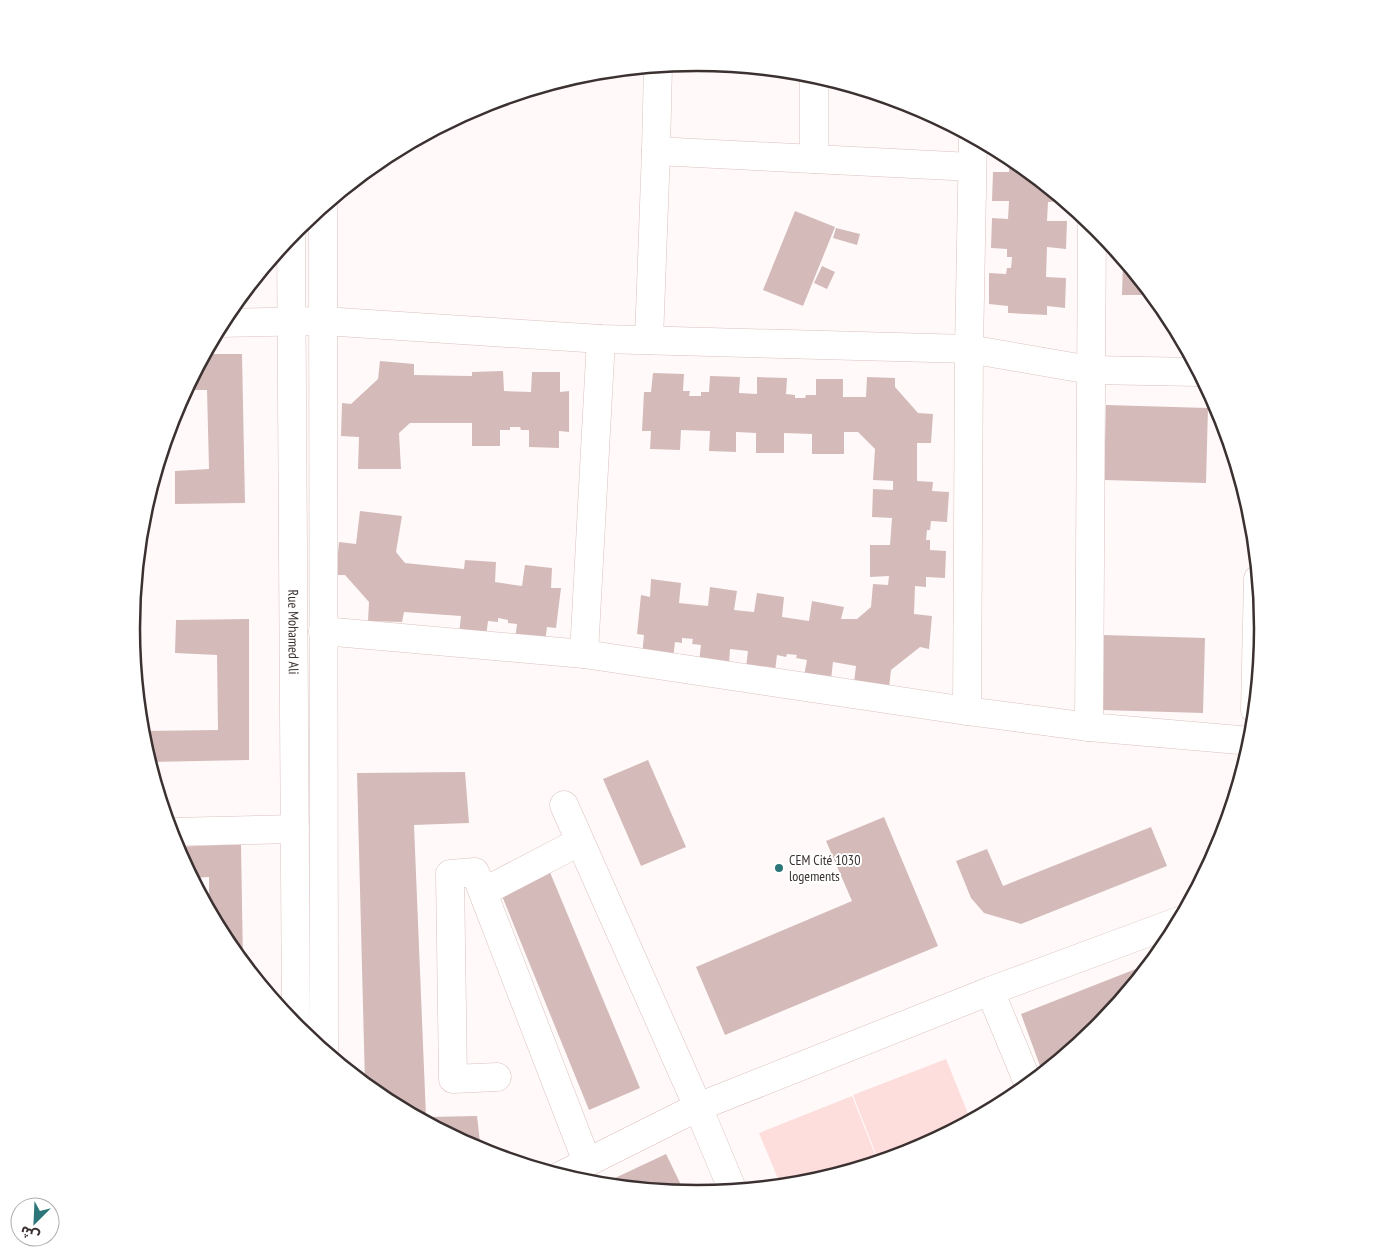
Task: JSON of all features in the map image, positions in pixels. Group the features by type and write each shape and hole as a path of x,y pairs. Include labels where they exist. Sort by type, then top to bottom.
{"street":[{"path":"649,340 658,72"},
{"path":"814,84 814,159"},
{"path":"967,712 969,349 973,144"},
{"path":"656,151 972,167"},
{"path":"322,217 324,1042"},
{"path":"1089,727 1092,235"},
{"name":"Rue Mohamed Ali","path":"291,247 296,1015"},
{"path":"232,323 323,321 602,339 969,349 1090,370 1192,372"},
{"path":"584,654 602,339"},
{"path":"323,631 584,654 967,712 1089,727 1243,740"},
{"path":"564,805 698,1107 731,1185"},
{"path":"178,832 295,829"},
{"path":"483,892 580,842"},
{"path":"496,1077 453,1079 450,874 475,872 483,892 570,1171"},
{"path":"572,1171 698,1107 990,991 1168,925"},
{"path":"990,991 1026,1078"}],"shaded area":[{"path":"946,1059 969,1115 910,1143 877,1156 853,1095"},
{"path":"852,1096 876,1156 841,1167 778,1180 759,1133"}],"building":[{"path":"1009,166 1054,202 1048,202 1047,221 1067,221 1066,249 1047,247 1046,277 1066,278 1065,308 1047,306 1047,315 1008,313 1008,306 989,304 989,273 1006,274 1007,268 1011,268 1012,257 1007,257 1007,249 991,248 992,218 1008,219 1009,201 992,201 993,172 1009,172"},
{"path":"795,211 835,227 803,306 763,290"},
{"path":"836,228 860,234 857,245 833,238"},
{"path":"822,266 835,272 827,289 814,283"},
{"path":"1123,269 1143,295 1122,295"},
{"path":"212,354 242,354 245,503 175,504 175,471 209,469 207,390 193,390"},
{"path":"380,361 414,364 414,375 472,376 472,372 503,371 504,391 531,392 532,372 560,372 560,392 569,391 569,432 559,431 559,448 529,447 529,430 521,430 520,427 500,430 500,446 472,446 472,423 410,423 399,433 401,469 358,469 359,437 341,436 342,403 351,404 378,379"},
{"path":"653,373 684,374 683,391 690,391 689,396 701,396 701,392 709,392 710,376 740,377 739,393 757,394 757,377 787,378 786,394 795,395 795,398 816,395 816,379 843,379 843,397 866,397 867,377 895,378 895,387 918,413 933,414 931,443 917,443 917,481 933,482 932,491 949,492 947,522 931,521 930,530 927,530 926,540 930,540 930,550 946,551 945,578 926,577 926,587 915,586 914,614 932,616 929,649 920,647 891,670 889,688 854,683 856,666 833,662 831,680 804,676 807,660 796,658 797,655 787,654 786,657 777,655 775,672 746,667 748,651 730,649 729,665 699,662 701,645 692,644 693,639 682,638 682,643 675,642 673,659 642,655 644,635 637,634 641,595 650,597 651,579 681,583 679,603 708,606 710,587 737,591 734,610 754,612 757,593 784,597 782,617 809,621 812,601 844,607 841,619 857,619 871,607 873,584 888,585 889,576 870,577 870,545 890,545 892,518 872,517 873,489 893,490 893,481 873,480 875,449 858,432 844,432 844,454 812,454 812,434 784,433 784,453 756,453 756,433 736,432 736,452 709,451 710,431 681,430 680,450 650,449 651,431 642,431 644,392 651,392"},
{"path":"1106,405 1208,408 1206,483 1104,480"},
{"path":"360,511 402,516 396,552 405,563 464,569 465,560 496,562 495,582 522,586 525,565 552,568 551,588 561,588 556,628 547,627 545,643 515,640 517,624 508,623 508,620 498,618 498,622 488,621 486,637 459,634 461,616 404,612 402,622 368,621 369,602 345,575 336,575 339,542 356,544"},
{"path":"249,619 249,760 156,762 149,731 218,730 217,655 175,653 176,620"},
{"path":"1103,635 1205,638 1203,713 1101,710"},
{"path":"648,760 686,847 641,866 603,779"},
{"path":"465,772 469,823 414,825 426,1115 387,1092 365,1076 357,773"},
{"path":"884,817 938,946 725,1035 696,967 852,901 826,841"},
{"path":"1151,827 1167,866 1021,924 984,913 971,898 956,861 987,849 1003,886"},
{"path":"241,844 243,951 209,898 209,877 198,878 184,847"},
{"path":"549,870 640,1088 589,1110 500,891"},
{"path":"1139,968 1091,1023 1040,1067 1021,1014"},
{"path":"477,1116 480,1141 430,1117"},
{"path":"666,1154 681,1186 661,1185 613,1179"}],"place":[{"name":"CEM Cité 1030 logements","path":"779,868"}]}
